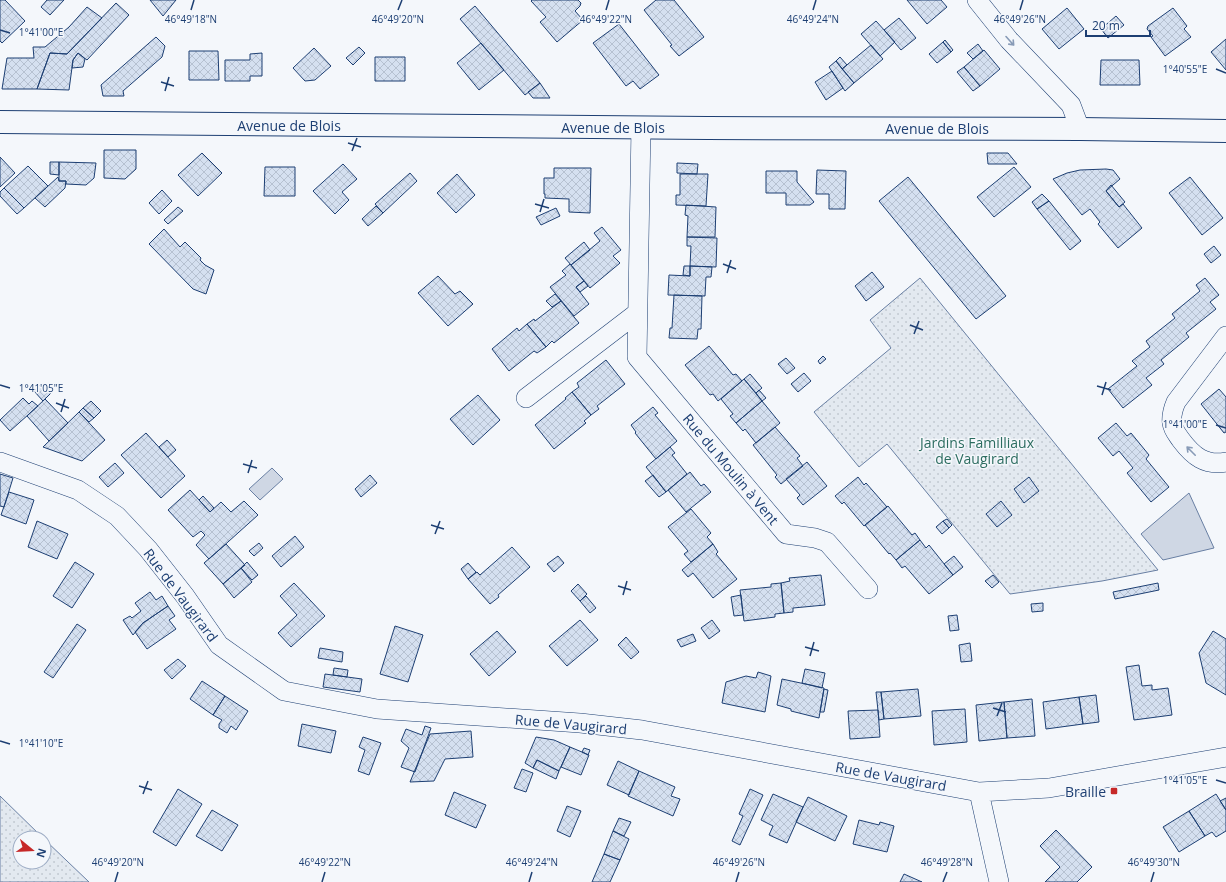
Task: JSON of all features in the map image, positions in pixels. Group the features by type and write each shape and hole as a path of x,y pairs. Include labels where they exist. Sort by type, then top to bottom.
{"main road":[{"name":"Avenue de Blois","path":"0,122 641,128 1080,129 1226,131"}],"street":[{"path":"977,0 1009,40 1071,105 1080,129"},
{"name":"Rue du Moulin à Vent","path":"641,128 637,357 786,534 814,538 827,542 868,589"},
{"path":"526,398 637,313"},
{"path":"1226,336 1176,402 1172,412 1172,422 1174,430 1190,452 1198,458 1209,463 1226,462"},
{"name":"Rue de Vaugirard","path":"0,462 78,490 117,516 148,549 185,596 219,645 284,691 377,709 580,723 642,730 979,792 1049,788 1226,757"},
{"path":"979,792 999,882"}],"green space":[{"name":"Jardins Familliaux de Vaugirard","path":"920,278 1158,570 1102,581 1010,594 887,444 859,467 814,412 891,348 870,320"},
{"path":"0,796 35,830 12,830 12,870 52,870 52,847 89,882 0,882"}],"shaded area":[{"path":"272,468 283,479 260,500 249,489"},
{"path":"1189,493 1214,548 1163,560 1141,534"}],"building":[{"path":"0,0 5,0 25,21 2,43 0,41"},
{"path":"47,0 64,0 50,15 41,7"},
{"path":"150,0 176,0 163,16"},
{"path":"578,0 581,3 575,11 583,20 557,42 540,22 546,17 531,1"},
{"path":"656,0 674,0 704,37 679,56 644,10"},
{"path":"907,0 941,0 947,7 927,24"},
{"path":"116,3 129,15 87,60 78,53 73,60 69,90 37,89 50,53 67,54"},
{"path":"475,6 540,83 525,95 460,19"},
{"path":"87,7 102,18 67,54 50,53 37,89 2,89 7,58 34,58 33,47 45,47 69,27"},
{"path":"1067,8 1084,29 1059,49 1042,29"},
{"path":"1173,8 1187,26 1184,29 1191,37 1165,56 1147,29 1148,26"},
{"path":"1116,16 1124,25 1108,38 1101,29"},
{"path":"899,18 916,38 901,50 884,30"},
{"path":"876,21 895,42 880,56 861,34"},
{"path":"619,24 659,75 640,89 633,81 626,86 593,43"},
{"path":"156,37 165,46 162,57 123,91 124,96 103,96 101,85"},
{"path":"1226,39 1226,70 1211,52"},
{"path":"945,40 953,50 951,52 943,42"},
{"path":"943,42 951,52 937,63 929,54"},
{"path":"481,43 504,70 479,90 457,63"},
{"path":"978,44 983,51 973,59 967,53"},
{"path":"871,45 883,59 854,83 842,69"},
{"path":"359,47 365,53 353,65 346,58"},
{"path":"314,48 331,66 315,80 305,81 293,68"},
{"path":"984,50 1000,69 980,86 964,67"},
{"path":"189,51 218,51 219,80 189,80"},
{"path":"78,53 85,59 83,67 72,68 73,60"},
{"path":"262,53 262,76 250,76 250,81 225,81 225,60 250,60 250,54"},
{"path":"375,57 405,57 405,81 375,81"},
{"path":"840,57 847,65 842,69 836,61"},
{"path":"1101,60 1139,60 1140,85 1100,85"},
{"path":"836,61 854,83 845,91 829,67"},
{"path":"964,67 980,86 973,91 957,72"},
{"path":"832,71 843,88 826,100 815,82"},
{"path":"540,83 550,98 533,98 528,92"},
{"path":"104,150 136,150 136,169 125,179 104,178"},
{"path":"202,153 222,173 198,196 178,175"},
{"path":"987,153 1008,153 1017,164 988,164"},
{"path":"0,157 15,173 0,187"},
{"path":"50,162 59,162 59,175 50,174"},
{"path":"59,162 96,163 94,178 86,185 66,184 66,181 59,181"},
{"path":"677,163 698,164 697,174 677,173"},
{"path":"343,164 357,179 342,192 349,200 335,214 313,191"},
{"path":"28,166 48,186 24,208 4,188"},
{"path":"265,167 295,167 295,196 264,196"},
{"path":"1014,167 1031,187 994,217 977,197"},
{"path":"554,168 591,168 590,213 569,212 569,199 545,198 544,178 554,178"},
{"path":"817,170 846,171 845,209 829,209 829,194 816,194"},
{"path":"1080,170 1113,170 1120,179 1106,191 1119,207 1123,204 1142,228 1118,248 1098,224 1100,222 1090,209 1082,215 1053,179 1067,173"},
{"path":"766,171 797,171 797,182 814,202 810,205 786,205 786,193 766,193"},
{"path":"410,173 417,181 383,213 375,204"},
{"path":"457,174 475,195 456,213 437,193"},
{"path":"680,174 708,174 706,206 676,205 676,195 680,195"},
{"path":"58,177 59,181 66,181 65,188 45,207 35,198"},
{"path":"908,177 1006,296 976,319 879,201"},
{"path":"1190,177 1223,218 1202,235 1169,193"},
{"path":"1111,185 1125,202 1119,207 1106,191"},
{"path":"4,188 24,208 17,214 0,196 0,192"},
{"path":"162,190 172,201 159,214 149,203"},
{"path":"1042,194 1049,201 1037,209 1032,202"},
{"path":"1049,201 1081,241 1070,250 1037,209"},
{"path":"686,205 716,207 715,237 687,237 688,216 685,215"},
{"path":"376,206 383,213 368,226 362,219"},
{"path":"178,207 183,211 168,224 164,220"},
{"path":"556,208 560,216 541,225 536,217"},
{"path":"602,227 621,250 613,256 620,263 590,288 571,265 600,241 594,233"},
{"path":"164,229 180,247 185,242 201,258 200,260 205,265 214,270 206,294 193,289 149,244"},
{"path":"687,237 717,238 716,267 690,266 691,246 687,246"},
{"path":"584,242 590,250 571,265 565,258"},
{"path":"1214,246 1221,255 1211,263 1204,254"},
{"path":"570,264 584,281 576,287 589,304 574,316 550,287 566,275 562,271"},
{"path":"684,266 690,266 690,276 683,275"},
{"path":"690,266 712,267 711,277 706,277 705,296 668,295 669,275 690,276"},
{"path":"872,272 884,287 866,301 855,286"},
{"path":"438,276 455,294 460,291 473,304 448,326 418,293"},
{"path":"1205,278 1219,295 1210,302 1216,309 1186,333 1189,337 1161,360 1164,364 1146,378 1152,385 1123,408 1108,389 1137,366 1132,361 1150,347 1146,341 1175,318 1172,314 1200,291 1196,285"},
{"path":"584,281 588,286 580,292 576,287"},
{"path":"555,294 561,301 552,307 546,301"},
{"path":"674,295 702,296 701,329 698,329 697,339 669,338 670,328 672,328"},
{"path":"561,301 579,323 554,343 552,341 546,347 527,324 534,319 535,321"},
{"path":"527,324 546,347 537,353 534,351 509,371 492,349 517,328 519,331"},
{"path":"709,346 733,375 736,374 742,381 718,401 713,394 710,395 685,365"},
{"path":"823,356 826,359 820,364 818,361"},
{"path":"786,358 795,368 787,374 778,364"},
{"path":"606,360 625,384 597,406 599,409 591,415 572,392 579,387 577,383"},
{"path":"804,373 811,381 798,392 791,384"},
{"path":"750,374 762,388 756,393 744,379"},
{"path":"744,379 762,401 736,423 730,416 733,414 721,399"},
{"path":"41,384 51,393 43,401 34,391"},
{"path":"1219,389 1226,397 1226,432 1224,433 1201,404"},
{"path":"759,390 766,398 762,401 756,393"},
{"path":"572,392 591,415 584,421 586,423 554,449 535,425 566,399 565,398"},
{"path":"478,395 500,420 473,445 450,419"},
{"path":"23,398 29,404 32,401 38,406 10,431 0,420"},
{"path":"45,399 68,423 49,441 27,416"},
{"path":"91,401 101,411 94,418 83,408"},
{"path":"762,401 780,423 756,443 745,429 743,431 736,423"},
{"path":"653,407 658,413 655,415 677,441 656,459 635,433 636,432 631,425"},
{"path":"83,408 94,418 89,422 79,412"},
{"path":"79,412 105,440 82,461 43,447"},
{"path":"1116,423 1127,436 1131,433 1149,455 1146,459 1169,487 1151,502 1127,473 1133,468 1119,451 1113,456 1098,438"},
{"path":"775,427 800,456 797,458 803,466 781,484 775,477 777,475 753,445"},
{"path":"146,433 185,476 161,498 121,455"},
{"path":"167,440 176,450 168,457 159,447"},
{"path":"670,447 675,453 672,455 687,474 666,492 646,467"},
{"path":"807,462 827,486 803,505 797,498 800,495 786,479"},
{"path":"115,463 124,473 108,487 99,477"},
{"path":"690,472 701,486 704,484 711,492 686,512 668,490"},
{"path":"0,474 13,478 4,507 0,506"},
{"path":"370,475 377,483 361,497 355,489"},
{"path":"653,475 666,492 659,497 645,481"},
{"path":"858,477 864,485 866,483 887,507 864,526 844,502 842,504 835,496"},
{"path":"1029,477 1039,491 1024,503 1014,489"},
{"path":"190,490 210,512 221,502 231,512 244,501 258,515 209,559 196,545 205,535 201,531 193,537 168,510"},
{"path":"9,492 34,500 26,524 1,515"},
{"path":"203,496 214,508 210,512 199,500"},
{"path":"1001,501 1012,515 997,527 986,514"},
{"path":"888,506 912,535 915,533 920,540 896,560 890,553 889,554 865,525"},
{"path":"691,509 711,533 707,537 713,544 691,562 684,554 688,551 668,527"},
{"path":"947,519 952,525 949,528 943,521"},
{"path":"37,521 68,534 57,559 28,547"},
{"path":"943,521 949,528 942,534 936,527"},
{"path":"295,536 304,547 281,567 272,556"},
{"path":"920,540 926,548 929,545 953,575 929,594 905,566 902,568 896,560"},
{"path":"259,543 263,548 254,556 249,551"},
{"path":"226,544 245,565 223,584 204,563"},
{"path":"713,544 718,552 716,554 737,579 713,598 693,573 688,577 682,570"},
{"path":"512,547 530,567 490,604 468,579 477,572 480,575"},
{"path":"558,556 564,563 554,572 547,564"},
{"path":"954,556 963,567 953,575 944,564"},
{"path":"75,562 94,574 72,608 53,596"},
{"path":"247,562 258,575 252,580 241,568"},
{"path":"468,563 476,572 468,579 461,569"},
{"path":"241,568 252,582 234,598 223,584"},
{"path":"821,575 825,605 793,608 793,612 784,613 781,583 790,581 789,578"},
{"path":"993,575 999,582 992,588 985,581"},
{"path":"294,583 325,616 291,647 278,633 297,615 280,596"},
{"path":"781,583 784,613 775,614 775,617 744,621 740,590 771,587 771,584"},
{"path":"1158,583 1159,590 1115,599 1113,592"},
{"path":"578,584 587,594 580,601 571,591"},
{"path":"150,592 156,600 162,596 168,606 143,623 133,635 123,620 130,616 132,618 141,611 135,603"},
{"path":"741,595 743,615 734,616 731,597"},
{"path":"586,596 596,608 590,613 580,601"},
{"path":"1043,603 1043,611 1032,612 1031,604"},
{"path":"168,606 175,616 169,620 176,629 147,649 135,632 143,623"},
{"path":"957,615 959,630 950,631 948,616"},
{"path":"580,620 598,640 567,666 549,646"},
{"path":"712,620 720,631 709,639 701,628"},
{"path":"77,624 86,630 53,678 44,672"},
{"path":"395,626 423,635 408,682 380,674"},
{"path":"497,631 516,652 489,676 470,654"},
{"path":"1213,631 1226,639 1226,695 1206,683 1199,653"},
{"path":"693,634 696,641 681,647 677,640"},
{"path":"626,637 639,652 631,659 618,645"},
{"path":"970,643 972,661 961,662 959,645"},
{"path":"320,648 343,652 342,662 318,658"},
{"path":"178,659 186,666 172,679 164,670"},
{"path":"1139,665 1142,686 1152,685 1152,690 1168,688 1172,715 1134,720 1126,667"},
{"path":"334,668 348,670 347,677 333,675"},
{"path":"805,669 825,673 822,688 802,683"},
{"path":"758,672 771,676 765,712 722,703 726,682 746,676 756,678"},
{"path":"325,674 362,679 360,692 323,687"},
{"path":"782,679 824,688 819,718 791,711 791,709 777,705"},
{"path":"202,681 225,696 213,715 190,699"},
{"path":"824,689 828,690 824,712 820,712"},
{"path":"918,689 921,716 884,719 881,692"},
{"path":"876,692 881,692 884,719 879,720"},
{"path":"1096,695 1099,722 1083,724 1079,697"},
{"path":"225,696 248,711 236,730 231,726 227,733 219,728 219,724 222,720 213,715"},
{"path":"1079,697 1083,724 1046,729 1043,702"},
{"path":"1032,699 1035,736 1007,738 1004,702"},
{"path":"1004,702 1007,738 979,741 976,705"},
{"path":"965,709 967,742 934,745 932,711"},
{"path":"878,710 880,737 850,739 848,711"},
{"path":"302,724 336,731 331,753 298,746"},
{"path":"425,726 431,728 415,772 401,767 409,748 401,741 406,729 422,735"},
{"path":"471,731 473,757 445,759 434,781 410,782 430,734"},
{"path":"363,737 381,743 369,775 358,771 365,750 359,747"},
{"path":"536,737 554,740 570,747 559,771 537,760 533,768 525,763"},
{"path":"570,747 589,755 581,775 561,767"},
{"path":"584,748 590,750 588,755 582,752"},
{"path":"537,760 559,771 556,779 533,768"},
{"path":"618,761 639,771 629,795 607,785"},
{"path":"522,769 533,773 526,792 514,788"},
{"path":"639,771 675,787 671,796 680,799 673,816 628,796"},
{"path":"178,789 202,804 176,846 153,832"},
{"path":"750,789 763,795 740,845 732,841 743,816 739,814"},
{"path":"454,792 486,805 476,828 445,815"},
{"path":"773,794 803,807 787,843 769,835 773,826 761,820"},
{"path":"1216,794 1226,810 1226,831 1216,837 1212,832 1205,836 1189,811"},
{"path":"808,797 847,816 835,841 796,822"},
{"path":"1226,798 1226,810 1220,801"},
{"path":"567,806 581,811 570,837 557,831"},
{"path":"212,810 238,825 222,851 196,836"},
{"path":"1189,811 1205,836 1179,852 1163,827"},
{"path":"619,818 631,822 624,836 613,831"},
{"path":"859,820 879,825 880,822 894,826 887,852 853,844"},
{"path":"1056,830 1092,867 1077,882 1045,882 1060,867 1040,846"},
{"path":"613,831 629,839 620,860 604,854"},
{"path":"604,854 620,860 610,882 592,882"},
{"path":"904,874 922,882 900,882"}],"place":[{"name":"Braille","path":"1114,791"}]}
